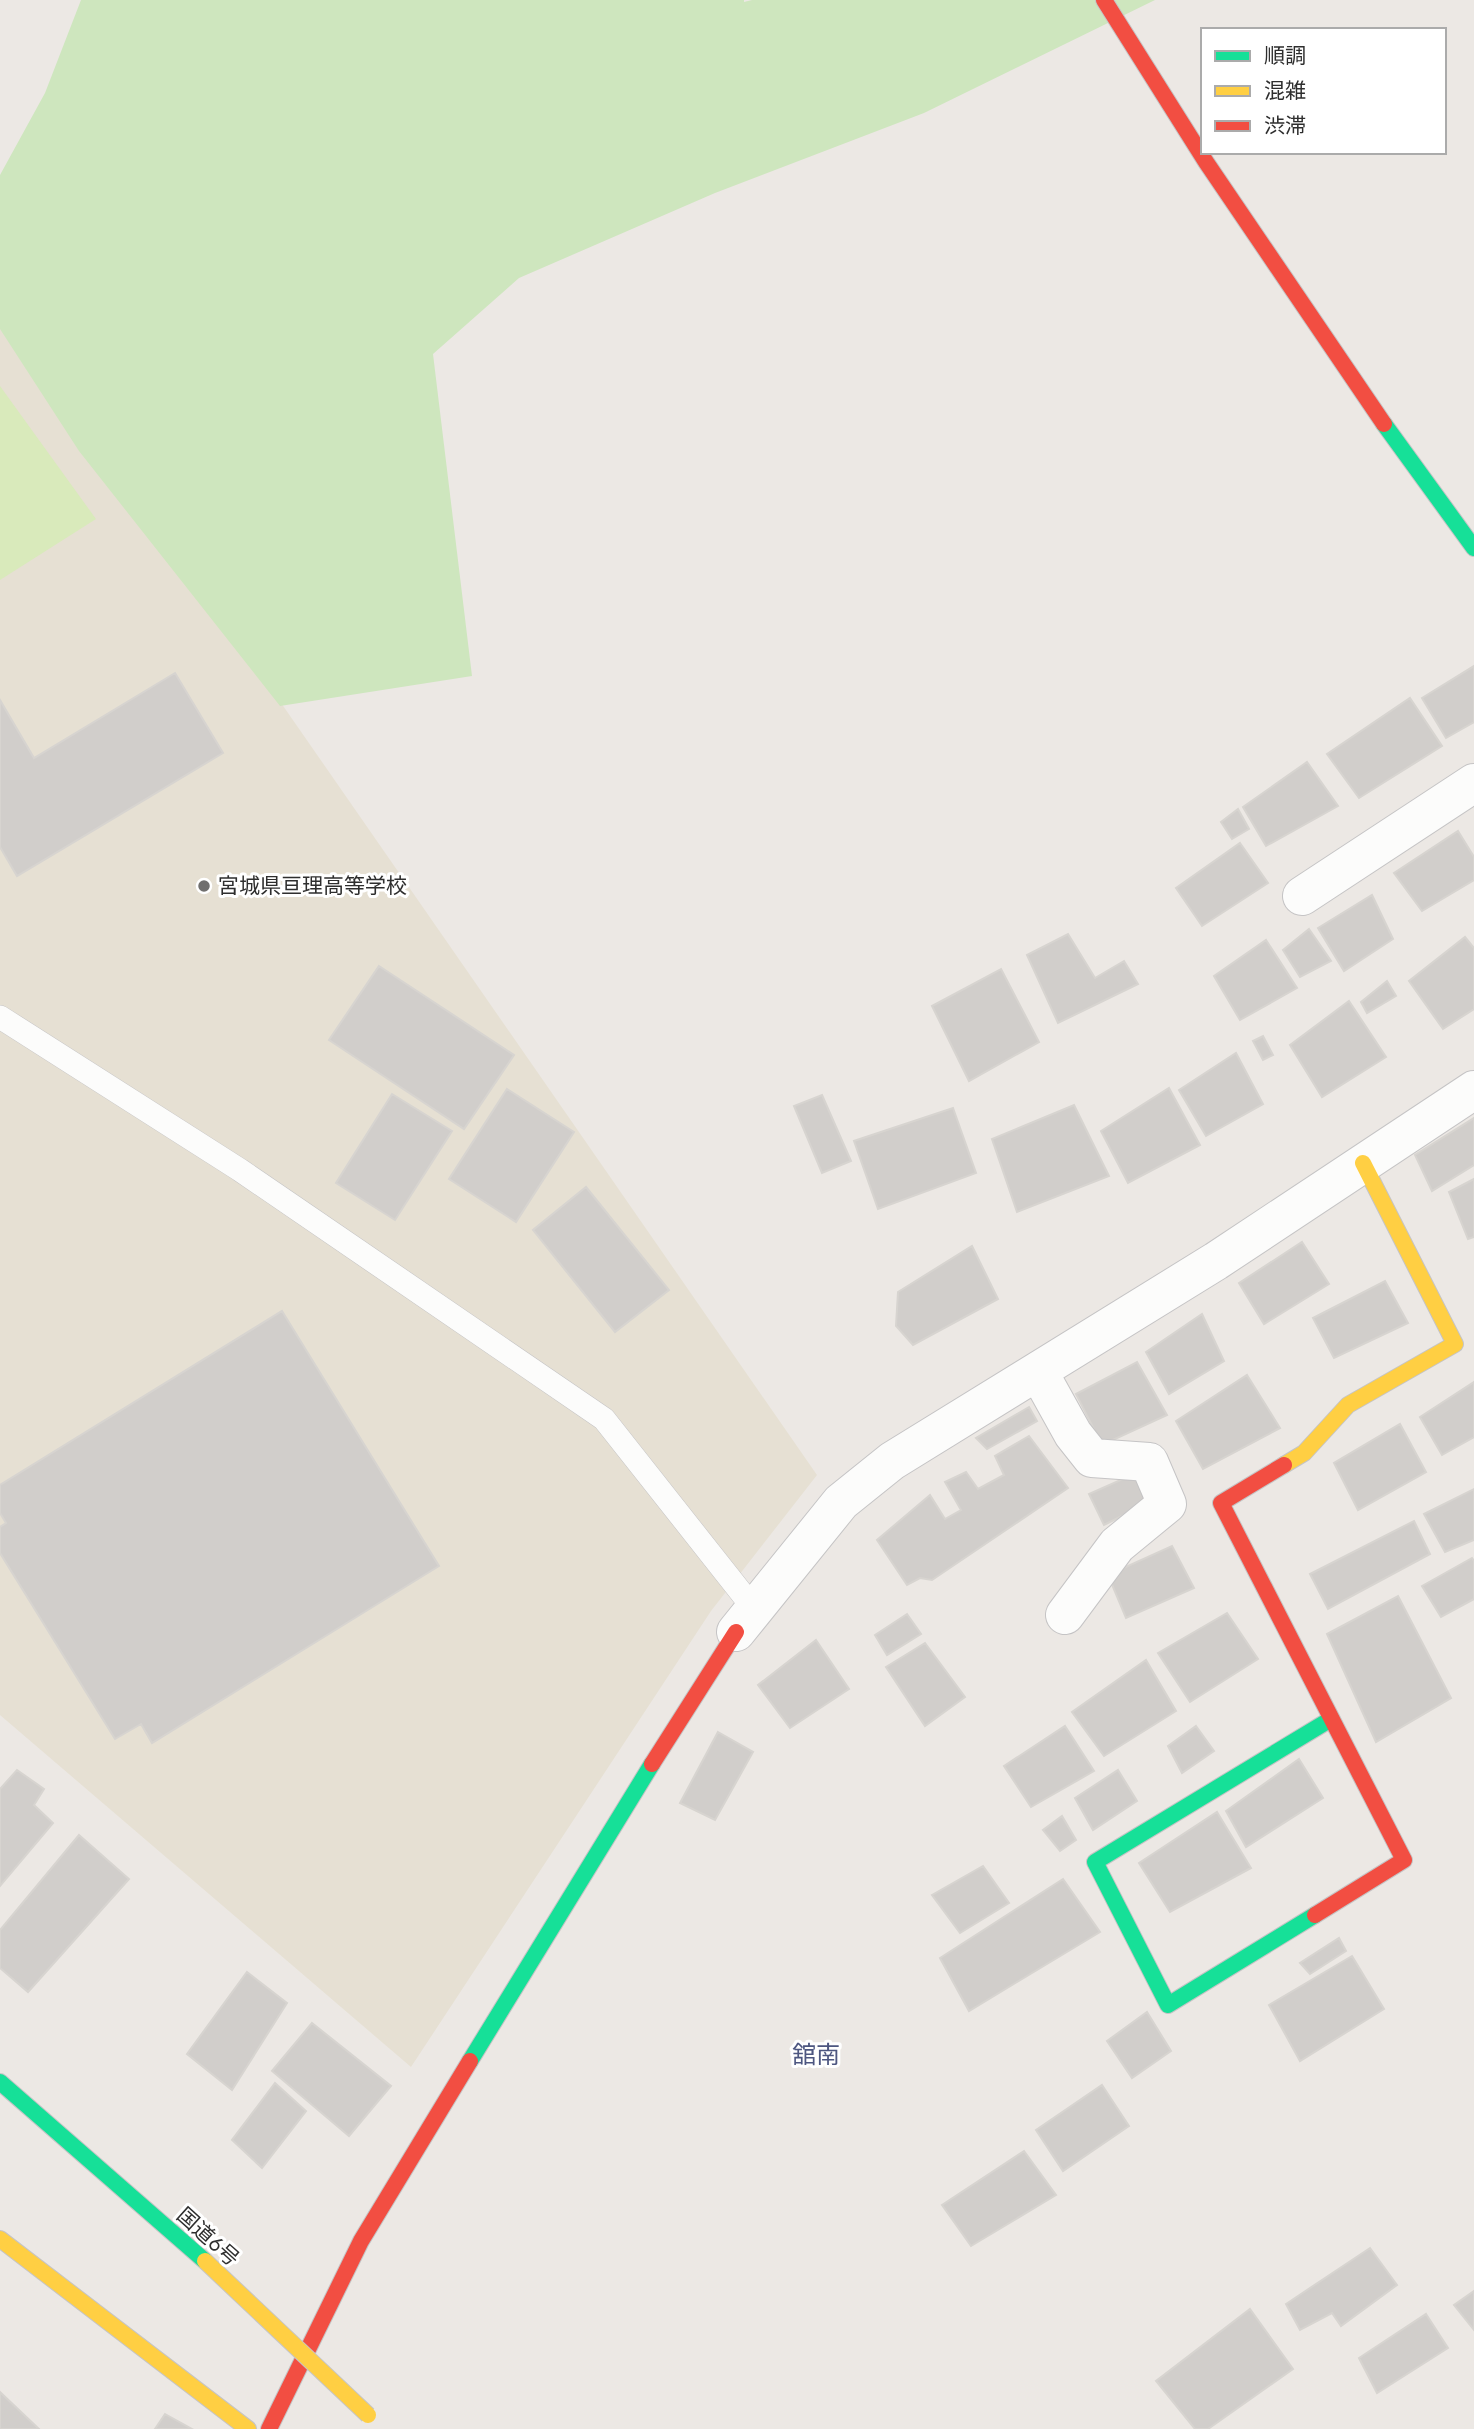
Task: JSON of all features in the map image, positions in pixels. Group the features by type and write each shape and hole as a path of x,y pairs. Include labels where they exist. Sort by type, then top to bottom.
{"main road":[{"path":"1104,0 1206,162 1361,393 1474,548"},
{"path":"1331,1718 1095,1862 1168,2005 1404,1860 1221,1503 1304,1452 1348,1405 1464,1343 1363,1163"},
{"path":"269,2429 361,2241 573,1890 746,1621"},
{"name":"国道6号","path":"0,2082 205,2261 382,2429"},
{"path":"0,2239 248,2429"}],"street":[{"path":"1302,896 1474,783"},
{"path":"746,1621 841,1502 892,1461 1216,1261 1474,1090"},
{"path":"1038,1371 1073,1434 1091,1458 1149,1462 1167,1504 1117,1545 1065,1615"}],"lane":[{"path":"0,1017 240,1170 604,1419 746,1621"}],"shaded area":[{"name":"宮城県亘理高等学校","path":"0,298 817,1475 711,1611 411,2067 0,1715"}],"green space":[{"path":"81,0 1155,0 924,113 715,193 519,278 433,354 472,676 280,706 79,451 0,329 0,175 45,93"},
{"path":"0,386 96,519 0,580"}],"building":[{"path":"1474,666 1474,722 1446,738 1422,698"},
{"path":"175,673 223,753 17,876 0,847 0,700 34,758"},
{"path":"1410,698 1442,746 1359,798 1327,754"},
{"path":"1307,762 1338,806 1266,846 1243,807"},
{"path":"1238,809 1249,829 1232,839 1221,822"},
{"path":"1458,831 1474,857 1474,880 1422,911 1394,873"},
{"path":"1240,843 1268,883 1202,926 1176,888"},
{"path":"1372,895 1393,939 1344,971 1318,928"},
{"path":"1309,929 1331,961 1300,977 1283,950"},
{"path":"1068,934 1095,978 1124,961 1138,984 1058,1023 1027,955"},
{"path":"1465,937 1474,948 1474,1009 1443,1029 1409,981"},
{"path":"1266,940 1297,988 1240,1020 1214,976"},
{"path":"379,966 514,1055 464,1129 329,1040"},
{"path":"1001,969 1039,1042 969,1081 932,1006"},
{"path":"1387,981 1396,996 1367,1013 1361,1002"},
{"path":"1349,1001 1386,1057 1322,1097 1290,1045"},
{"path":"1263,1036 1273,1055 1263,1060 1253,1041"},
{"path":"1236,1053 1263,1104 1206,1136 1179,1090"},
{"path":"1169,1088 1200,1145 1128,1183 1101,1131"},
{"path":"507,1089 574,1132 516,1222 449,1179"},
{"path":"392,1094 452,1131 395,1220 336,1183"},
{"path":"822,1095 851,1161 822,1173 794,1106"},
{"path":"1074,1105 1109,1176 1017,1212 992,1139"},
{"path":"953,1108 976,1173 878,1209 854,1141"},
{"path":"1474,1118 1474,1165 1432,1191 1415,1155"},
{"path":"1474,1179 1474,1237 1468,1239 1449,1192"},
{"path":"586,1187 669,1290 615,1332 533,1230"},
{"path":"1302,1242 1329,1284 1264,1324 1239,1283"},
{"path":"972,1246 998,1299 913,1345 896,1326 898,1292"},
{"path":"1385,1281 1408,1323 1334,1358 1313,1318"},
{"path":"282,1311 439,1566 152,1743 141,1724 115,1739 0,1553 0,1527 6,1523 0,1513 0,1485"},
{"path":"1202,1314 1224,1361 1169,1394 1146,1352"},
{"path":"1137,1362 1167,1415 1102,1445 1076,1394"},
{"path":"1247,1375 1280,1428 1203,1469 1176,1421"},
{"path":"1474,1382 1474,1437 1442,1455 1420,1417"},
{"path":"1029,1407 1037,1421 987,1449 976,1438"},
{"path":"1400,1424 1426,1472 1358,1510 1334,1463"},
{"path":"1029,1436 1068,1488 932,1580 920,1578 907,1585 877,1540 930,1495 945,1519 961,1510 945,1482 966,1472 978,1489 1004,1475 995,1456"},
{"path":"1134,1474 1148,1503 1104,1525 1089,1494"},
{"path":"1474,1489 1474,1540 1445,1552 1424,1514"},
{"path":"1414,1521 1430,1554 1328,1609 1310,1574"},
{"path":"1172,1546 1194,1588 1126,1618 1108,1575"},
{"path":"1472,1558 1474,1599 1441,1617 1422,1586"},
{"path":"1398,1596 1451,1698 1376,1742 1327,1634"},
{"path":"1227,1613 1258,1659 1190,1702 1158,1653"},
{"path":"907,1614 921,1634 887,1655 875,1635"},
{"path":"816,1640 849,1689 790,1728 758,1685"},
{"path":"925,1643 965,1697 925,1726 886,1667"},
{"path":"1146,1660 1176,1711 1104,1756 1072,1712"},
{"path":"1065,1726 1094,1771 1031,1807 1004,1766"},
{"path":"1196,1726 1214,1751 1182,1773 1168,1746"},
{"path":"718,1732 753,1752 715,1820 680,1803"},
{"path":"1299,1759 1323,1798 1246,1847 1226,1811"},
{"path":"17,1770 44,1789 34,1805 53,1823 0,1886 0,1789"},
{"path":"1118,1770 1137,1801 1093,1830 1075,1798"},
{"path":"1217,1812 1251,1868 1170,1912 1139,1863"},
{"path":"1062,1816 1076,1840 1060,1851 1043,1830"},
{"path":"79,1835 129,1879 28,1992 0,1968 0,1930"},
{"path":"983,1866 1009,1903 960,1933 932,1895"},
{"path":"1063,1879 1100,1932 969,2011 940,1958"},
{"path":"1339,1938 1346,1951 1310,1974 1300,1963"},
{"path":"1352,1956 1384,2009 1300,2061 1269,2005"},
{"path":"247,1972 287,2003 232,2090 187,2054"},
{"path":"1147,2012 1171,2051 1132,2078 1107,2041"},
{"path":"312,2023 391,2086 349,2136 272,2071"},
{"path":"275,2083 306,2111 262,2168 232,2140"},
{"path":"1102,2085 1129,2126 1063,2171 1036,2130"},
{"path":"1024,2151 1056,2195 971,2246 942,2205"},
{"path":"1370,2248 1397,2285 1341,2326 1332,2313 1300,2330 1286,2304"},
{"path":"1474,2291 1474,2330 1454,2305"},
{"path":"1250,2309 1293,2369 1208,2429 1195,2429 1156,2381"},
{"path":"1426,2314 1448,2348 1377,2393 1359,2358"},
{"path":"0,2392 39,2429 0,2429"},
{"path":"165,2414 192,2429 155,2429"}],"traffic: fast":[{"path":"1384,424 1474,548"},
{"path":"1315,1915 1168,2005 1095,1862 1331,1719"},
{"path":"470,2061 652,1764"},
{"path":"0,2082 205,2261"}],"traffic: slow":[{"path":"1284,1465 1304,1453 1348,1405 1455,1344 1363,1163"},
{"path":"0,2239 248,2429"},
{"path":"205,2261 368,2415"}],"traffic: jam":[{"path":"1104,0 1206,162 1384,424"},
{"path":"1284,1465 1221,1503 1404,1860 1315,1915"},
{"path":"652,1764 736,1632"},
{"path":"269,2429 361,2241 470,2061"}],"place":[{"name":"宮城県亘理高等学校","path":"204,886"}],"district":[{"name":"舘南","path":"816,2054"}]}
